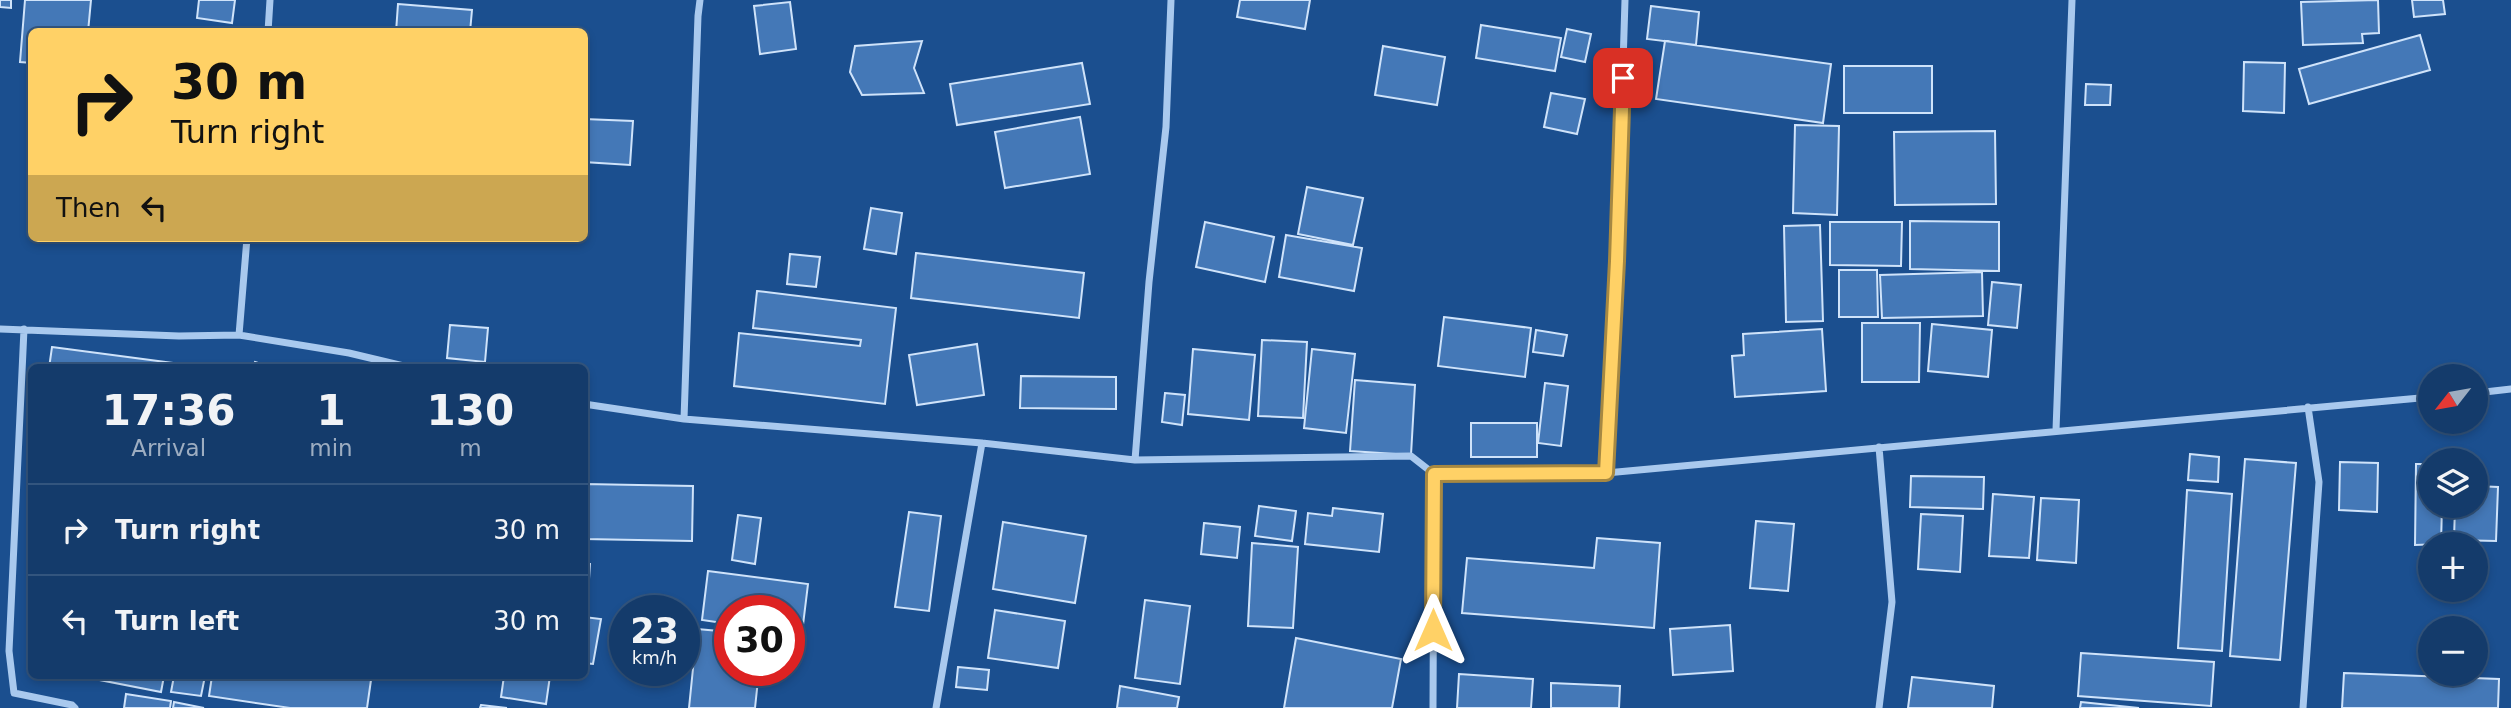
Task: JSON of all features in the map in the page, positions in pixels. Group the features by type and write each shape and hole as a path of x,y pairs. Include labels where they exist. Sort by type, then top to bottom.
{"street":[{"path":"268,28 270,0"},
{"path":"684,419 698,16 701,0"},
{"path":"1135,460 1149,282 1166,127 1171,0"},
{"path":"1606,473 1617,261 1625,0"},
{"path":"2056,430 2072,0"},
{"path":"239,335 247,242"},
{"path":"0,329 239,335 349,353 395,364"},
{"path":"24,329 9,651 14,693 72,705 75,708"},
{"path":"2488,392 2511,389"},
{"path":"588,405 684,419 982,443 1135,460 1412,456 1434,474 1606,473 2418,398"},
{"path":"2303,708 2319,482 2308,407"},
{"path":"936,708 982,443"},
{"path":"1879,708 1892,602 1880,447"},
{"path":"1433,708 1434,474"}],"building":[{"path":"0,0 11,0 11,8 0,7"},
{"path":"25,0 91,0 88,28 28,28 28,63 20,62"},
{"path":"199,0 235,0 232,23 197,18"},
{"path":"1240,0 1310,0 1305,29 1237,17"},
{"path":"2378,0 2379,33 2362,34 2363,43 2303,45 2301,2"},
{"path":"2412,0 2443,0 2445,14 2414,17"},
{"path":"790,2 796,49 760,54 754,6"},
{"path":"398,4 472,10 470,28 396,28"},
{"path":"1651,6 1699,12 1696,45 1647,39"},
{"path":"1481,25 1561,38 1555,71 1476,58"},
{"path":"1567,29 1591,34 1585,62 1561,57"},
{"path":"2420,35 2430,70 2309,104 2299,69"},
{"path":"922,41 914,68 924,93 862,95 850,72 855,46"},
{"path":"1665,41 1831,64 1823,123 1656,99"},
{"path":"1383,46 1445,57 1437,105 1375,95"},
{"path":"2244,62 2285,63 2284,113 2243,111"},
{"path":"1082,63 1090,104 957,125 950,84"},
{"path":"1844,66 1932,66 1932,113 1844,113"},
{"path":"2086,84 2111,85 2110,105 2085,105"},
{"path":"1551,93 1585,99 1577,134 1544,127"},
{"path":"1080,117 1090,174 1005,188 995,132"},
{"path":"588,119 633,121 630,165 588,162"},
{"path":"1795,125 1839,126 1837,215 1793,213"},
{"path":"1995,131 1996,204 1895,205 1894,132"},
{"path":"1307,187 1363,198 1353,245 1298,234"},
{"path":"871,208 902,213 896,254 864,249"},
{"path":"1910,221 1999,222 1999,271 1910,269"},
{"path":"1205,222 1274,237 1265,282 1196,267"},
{"path":"1830,222 1902,222 1901,266 1830,265"},
{"path":"1820,225 1823,321 1786,322 1784,226"},
{"path":"1286,235 1362,248 1354,291 1279,277"},
{"path":"916,253 1084,273 1079,318 911,298"},
{"path":"790,254 820,257 816,287 787,284"},
{"path":"1839,270 1877,270 1878,317 1839,317"},
{"path":"1982,272 1983,316 1882,318 1880,275"},
{"path":"1992,282 2021,285 2017,328 1988,325"},
{"path":"757,291 896,308 885,404 734,386 739,333 860,346 861,340 753,328"},
{"path":"1444,317 1531,328 1525,377 1438,366"},
{"path":"1862,323 1920,323 1919,382 1862,382"},
{"path":"1932,324 1992,330 1988,377 1928,371"},
{"path":"450,325 488,328 485,362 447,358"},
{"path":"1822,329 1826,391 1735,397 1732,356 1744,355 1743,334"},
{"path":"1536,330 1567,335 1563,356 1533,352"},
{"path":"1262,340 1307,342 1303,418 1258,416"},
{"path":"977,344 984,395 917,405 909,355"},
{"path":"52,347 181,364 50,364"},
{"path":"1193,349 1255,355 1249,420 1188,414"},
{"path":"1312,349 1355,354 1346,433 1304,428"},
{"path":"1021,376 1116,377 1116,409 1020,408"},
{"path":"1355,380 1415,385 1411,455 1350,451"},
{"path":"1545,383 1568,386 1561,446 1538,443"},
{"path":"1165,393 1185,395 1182,425 1162,422"},
{"path":"1471,423 1537,423 1537,457 1471,457"},
{"path":"2190,454 2219,457 2218,482 2188,480"},
{"path":"2245,459 2296,463 2280,660 2230,656"},
{"path":"2340,462 2378,463 2377,512 2339,510"},
{"path":"2418,464 2418,518 2442,518 2441,532 2418,532 2418,545 2415,545"},
{"path":"1911,476 1984,477 1983,509 1910,507"},
{"path":"588,484 693,486 692,541 588,539"},
{"path":"2488,487 2498,487 2496,541 2488,541 2488,532 2454,532 2455,518 2488,518"},
{"path":"2187,490 2232,494 2222,651 2178,648"},
{"path":"1993,494 2034,497 2029,558 1989,556"},
{"path":"2041,498 2079,500 2076,563 2037,560"},
{"path":"1259,506 1296,511 1292,541 1255,536"},
{"path":"1333,508 1383,514 1379,552 1305,544 1308,513 1332,516"},
{"path":"909,512 941,516 929,611 895,607"},
{"path":"1921,514 1963,516 1960,572 1918,569"},
{"path":"738,515 761,518 755,564 732,560"},
{"path":"1756,521 1794,524 1788,591 1750,588"},
{"path":"1003,522 1086,536 1075,603 993,589"},
{"path":"1204,523 1240,527 1237,558 1201,554"},
{"path":"1597,538 1660,543 1654,628 1462,613 1467,558 1594,568"},
{"path":"1252,543 1298,547 1293,628 1248,626"},
{"path":"708,571 808,584 805,608 805,595 714,595 714,622 702,620"},
{"path":"1145,600 1190,606 1180,684 1135,678"},
{"path":"995,610 1065,621 1058,668 988,658"},
{"path":"588,617 601,619 593,664 588,663"},
{"path":"1730,625 1733,671 1673,675 1670,629"},
{"path":"700,629 714,631 714,686 757,686 755,708 689,708 691,686 700,686"},
{"path":"1296,638 1401,659 1392,708 1284,708"},
{"path":"2081,653 2214,662 2211,706 2078,696"},
{"path":"958,667 989,670 987,690 956,687"},
{"path":"2344,673 2418,676 2418,686 2488,686 2488,679 2499,679 2498,708 2342,708"},
{"path":"1459,674 1533,679 1531,708 1457,708"},
{"path":"1912,677 1994,686 1992,708 1908,708"},
{"path":"94,679 163,679 161,692"},
{"path":"173,679 204,679 201,696 171,692"},
{"path":"212,679 371,680 367,708 290,708 209,696"},
{"path":"504,679 550,679 546,704 501,697"},
{"path":"1551,683 1620,686 1619,708 1551,708"},
{"path":"1120,686 1179,697 1177,708 1117,708"},
{"path":"126,694 171,701 170,708 124,708"},
{"path":"174,702 204,708 173,708"},
{"path":"2081,702 2139,708 2080,708"},
{"path":"481,705 507,708 480,708"}],"route":[{"path":"1433,630 1434,474 1606,473 1623,78"}]}
